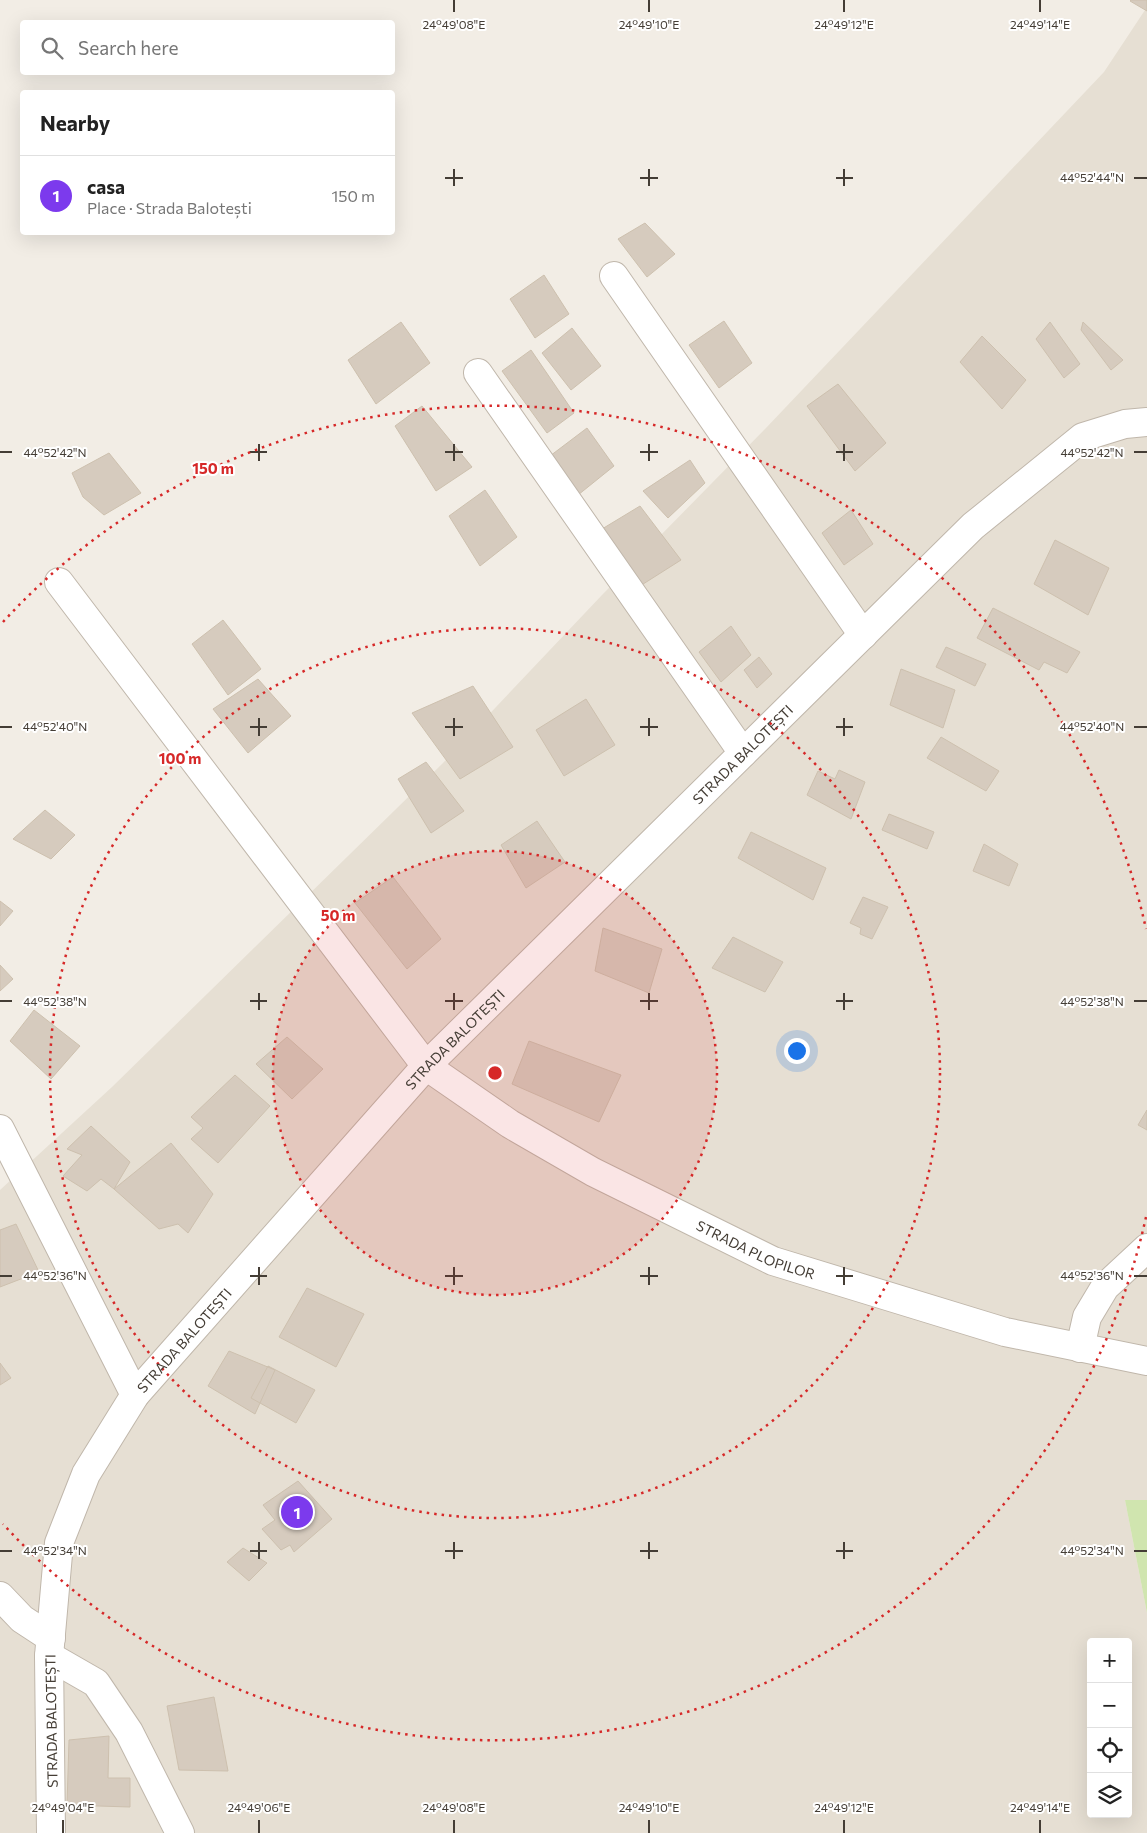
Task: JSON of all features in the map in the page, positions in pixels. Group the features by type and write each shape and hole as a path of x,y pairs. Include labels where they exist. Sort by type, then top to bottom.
{"street":[{"path":"614,276 863,635"},
{"path":"478,373 743,754"},
{"name":"STRADA BALOTEȘTI","path":"52,1833 50,1647 59,1543 86,1474 135,1394 426,1066 973,526 1083,437 1125,424 1147,422"},
{"name":"STRADA PLOPILOR","path":"59,582 426,1066 510,1124 593,1172 773,1261 1005,1332 1147,1361"},
{"path":"0,1129 135,1394"},
{"path":"1080,1348 1087,1317 1105,1287 1147,1248"},
{"path":"0,1596 50,1647 96,1683 129,1732 180,1833"}],"shaded area":[{"path":"1147,7 1147,1500 1125,1500 1147,1613 1147,1833 0,1833 0,1190 112,1087 442,764 602,595 766,428 1104,72"}],"green space":[{"path":"1125,1500 1147,1500 1147,1613"}],"building":[{"path":"1131,0 1147,0 1147,11 1130,1"},
{"path":"645,223 675,254 647,277 618,239"},
{"path":"544,275 569,314 535,338 510,299"},
{"path":"724,321 752,363 719,388 689,345"},
{"path":"401,322 430,363 376,404 348,360"},
{"path":"1050,322 1080,364 1064,378 1036,339"},
{"path":"1083,322 1123,360 1111,370 1081,330"},
{"path":"572,328 601,366 571,390 542,353"},
{"path":"982,336 1026,380 1002,409 960,362"},
{"path":"531,350 574,413 547,433 502,371"},
{"path":"838,384 886,443 855,471 807,406"},
{"path":"422,406 472,467 436,491 395,426"},
{"path":"587,428 614,466 578,495 550,456"},
{"path":"109,453 141,493 104,515 83,497 72,473"},
{"path":"690,460 705,483 668,518 643,491"},
{"path":"485,490 517,537 480,566 449,516"},
{"path":"640,506 681,560 640,586 602,529"},
{"path":"851,510 873,544 844,565 822,533"},
{"path":"1055,540 1109,568 1088,615 1034,584"},
{"path":"993,608 1080,652 1067,673 1044,662 1039,670 977,638"},
{"path":"223,620 261,669 228,695 192,644"},
{"path":"731,626 751,655 721,682 699,652"},
{"path":"946,647 986,664 975,686 936,667"},
{"path":"759,657 772,674 757,688 744,670"},
{"path":"901,669 955,690 943,728 890,705"},
{"path":"258,679 291,716 248,753 213,709"},
{"path":"473,686 513,747 460,779 412,713"},
{"path":"586,699 615,745 564,776 536,730"},
{"path":"941,737 999,771 986,791 927,758"},
{"path":"426,762 464,811 431,833 398,779"},
{"path":"839,770 865,782 851,819 807,795 818,771 835,779"},
{"path":"45,810 75,835 51,859 13,839"},
{"path":"889,814 934,832 927,849 882,830"},
{"path":"537,821 565,862 526,888 501,845"},
{"path":"751,832 826,868 813,900 738,858"},
{"path":"984,844 1018,864 1009,886 973,871"},
{"path":"393,877 441,939 407,969 355,903"},
{"path":"863,897 888,907 872,939 860,934 861,928 850,923"},
{"path":"0,901 13,911 0,926"},
{"path":"603,928 662,949 649,993 595,971"},
{"path":"733,937 783,962 765,992 712,968"},
{"path":"0,965 13,979 0,991"},
{"path":"34,1010 80,1046 51,1079 10,1041"},
{"path":"287,1037 323,1069 292,1099 256,1064"},
{"path":"529,1041 621,1075 599,1122 512,1084"},
{"path":"235,1075 270,1106 218,1163 191,1139 203,1128 191,1117"},
{"path":"1147,1110 1147,1130 1138,1125"},
{"path":"91,1126 130,1162 114,1189 101,1179 87,1191 63,1176 82,1155 67,1149"},
{"path":"171,1143 213,1194 188,1233 178,1224 159,1229 114,1189"},
{"path":"16,1224 39,1272 0,1287 0,1230"},
{"path":"307,1288 364,1314 336,1367 279,1337"},
{"path":"229,1351 275,1370 255,1414 208,1386"},
{"path":"0,1363 11,1378 0,1385"},
{"path":"268,1366 315,1390 296,1423 251,1398"},
{"path":"298,1481 332,1519 294,1552 290,1545 281,1550 262,1529 275,1520 263,1505"},
{"path":"243,1548 267,1563 249,1581 227,1562"},
{"path":"214,1697 228,1771 179,1770 167,1706"},
{"path":"109,1736 108,1778 130,1778 130,1807 67,1805 69,1740"}],"place":[{"name":"casa","path":"297,1512"}]}
